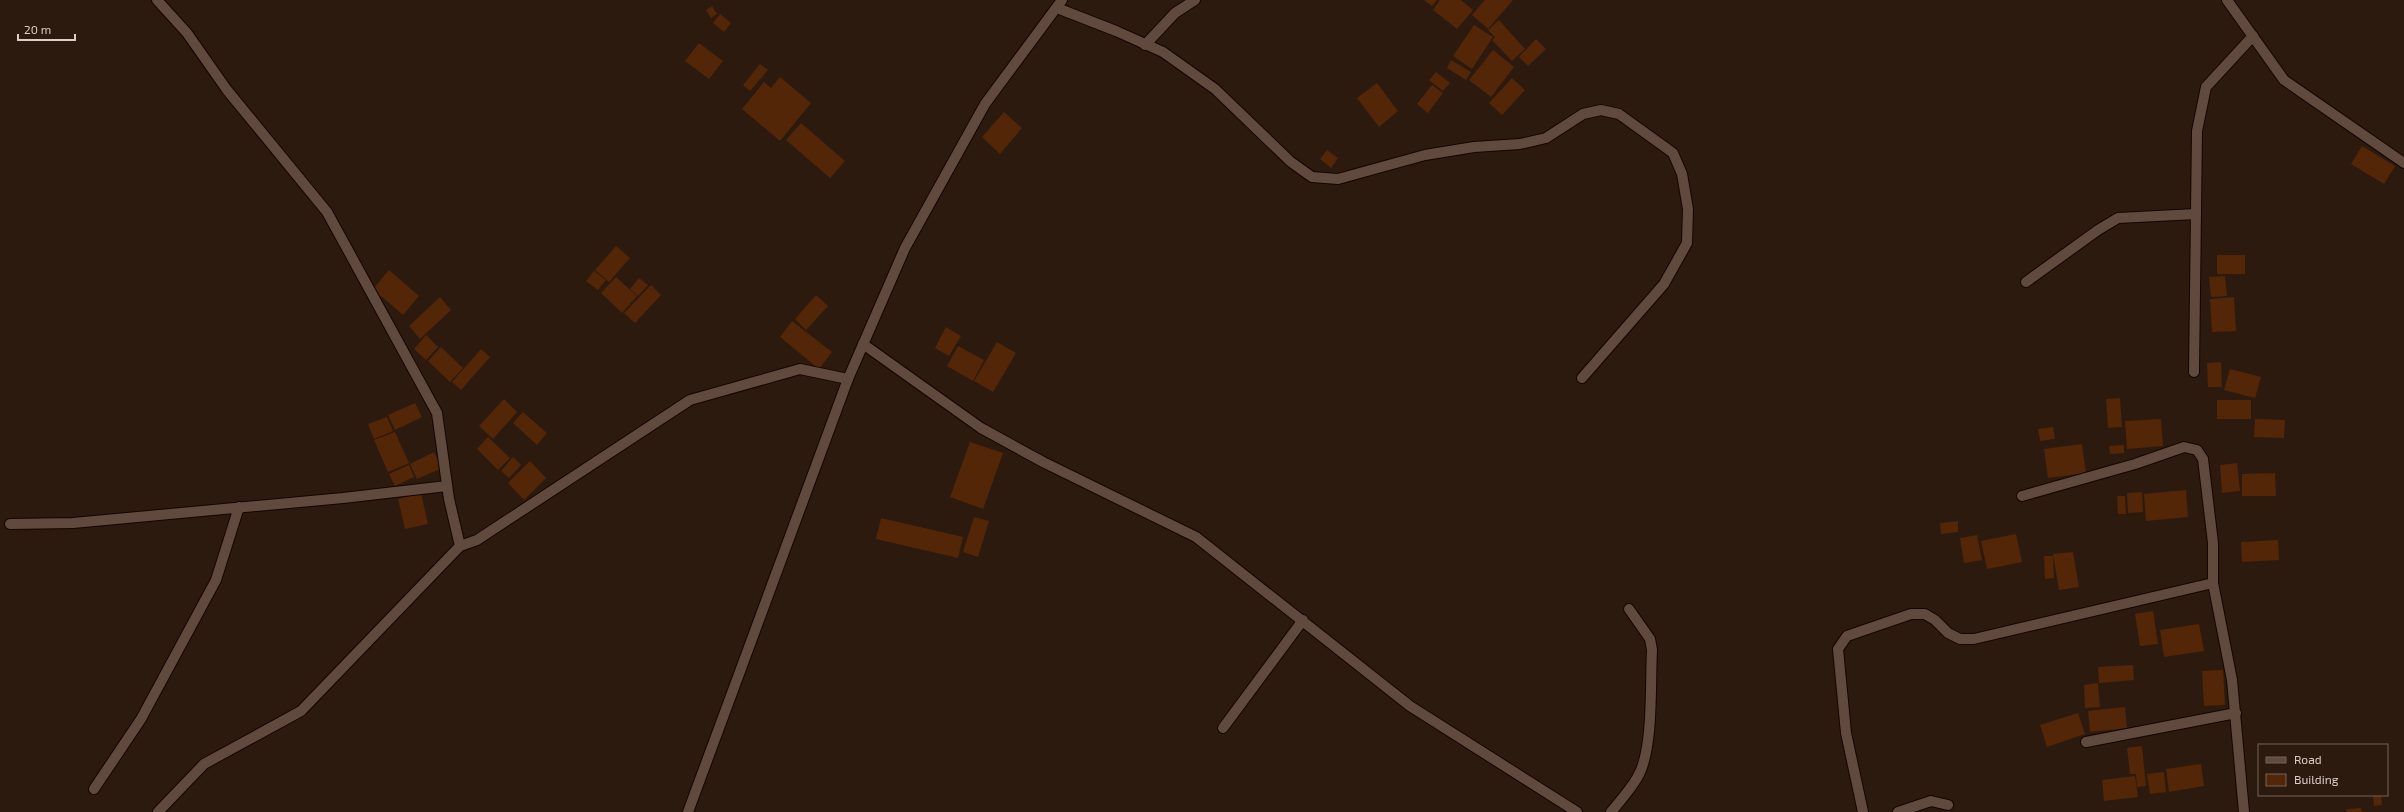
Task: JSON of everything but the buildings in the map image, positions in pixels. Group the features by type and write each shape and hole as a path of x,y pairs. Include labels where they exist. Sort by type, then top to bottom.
{"street":[{"path":"157,0 187,33 227,90 327,212 437,413 447,486 460,546"},
{"path":"1145,44 1175,14 1195,0"},
{"path":"2227,0 2284,80 2404,163"},
{"path":"688,812 848,379 905,248 985,104 1059,4 1162,52 1215,89 1291,162 1312,177 1338,179 1425,155 1474,147 1520,144 1546,138 1583,114 1600,110 1619,114 1673,153 1682,174 1688,209 1687,244 1664,284 1582,378"},
{"path":"2194,372 2197,131 2206,86 2253,36"},
{"path":"2026,282 2098,230 2118,218 2196,214"},
{"path":"863,344 980,428 1043,462 1196,537 1410,706 1577,812"},
{"path":"158,812 204,764 301,711 460,546 477,540 690,400 800,369 848,379"},
{"path":"2022,496 2135,464 2184,447 2197,450 2203,459 2214,543 2214,583 2232,680 2244,812"},
{"path":"10,524 73,523 239,508 447,486"},
{"path":"94,789 141,719 216,580 239,508"},
{"path":"1863,812 1846,733 1838,650 1847,636 1911,614 1925,614 1935,620 1948,633 1960,639 1974,639 2214,583"},
{"path":"1611,812 1638,778 1645,760 1648,730 1652,650 1650,639 1629,609"},
{"path":"1223,728 1303,620"},
{"path":"2086,742 2236,713"},
{"path":"1898,812 1931,801 1948,805"}]}
